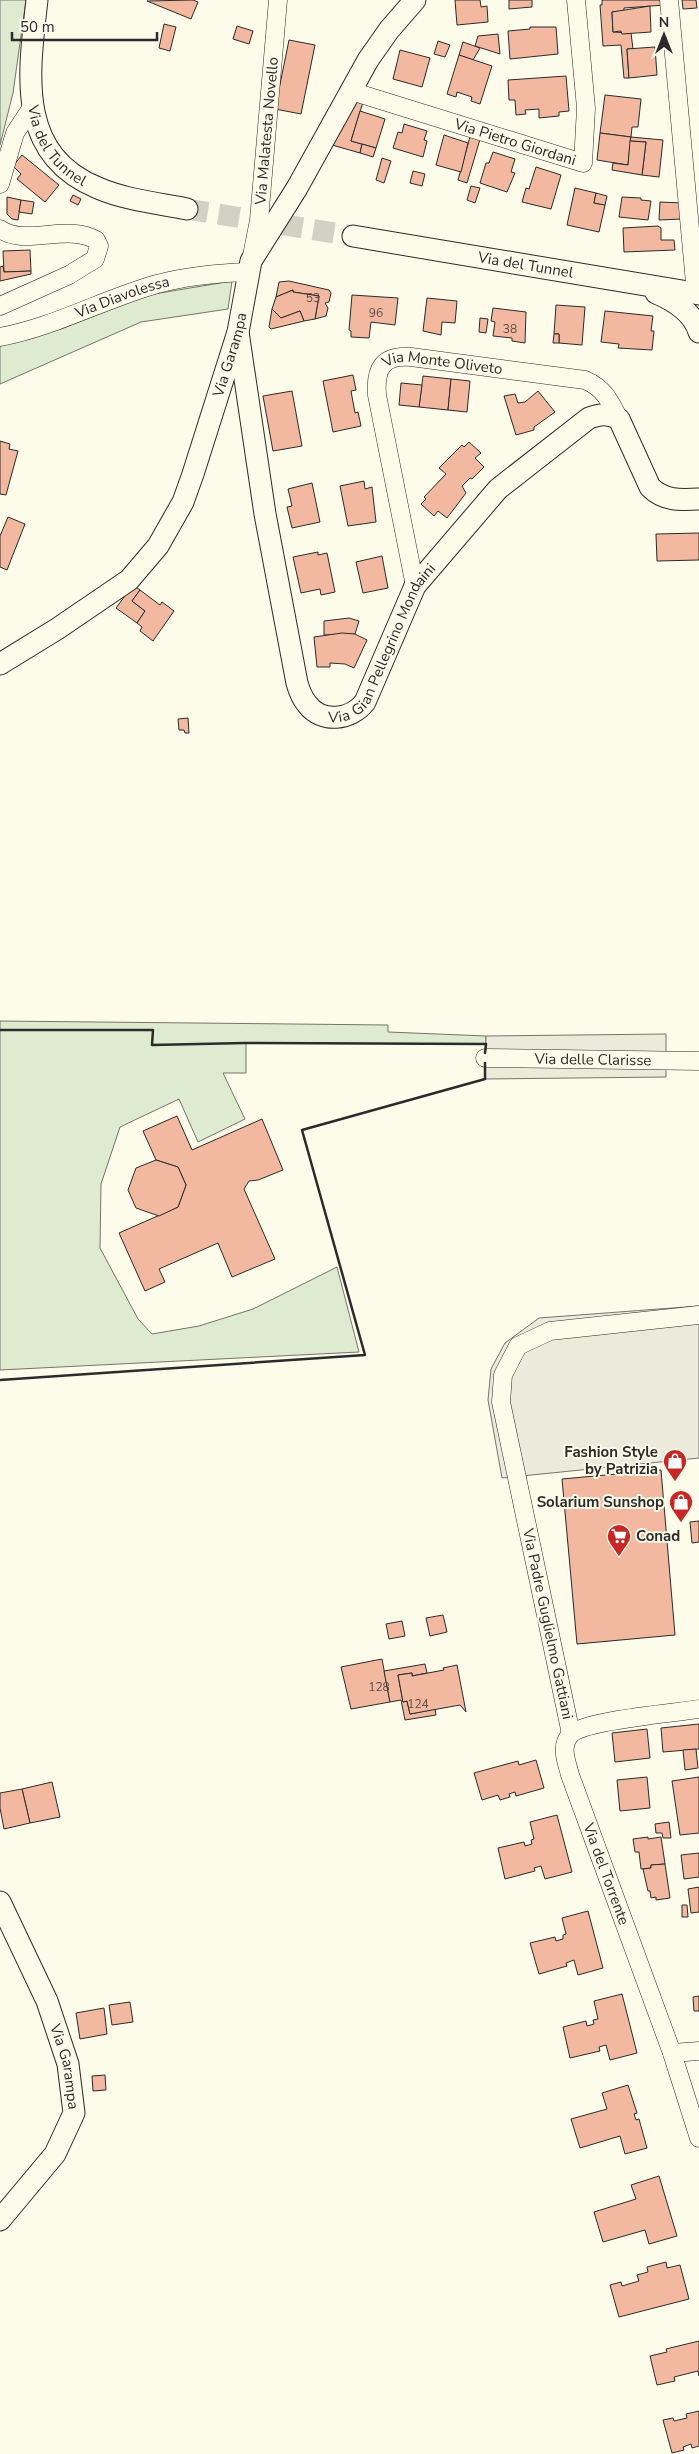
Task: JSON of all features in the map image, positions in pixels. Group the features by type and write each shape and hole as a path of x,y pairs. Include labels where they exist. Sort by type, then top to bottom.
{"street":[{"name":"Via del Tunnel","path":"37,0 30,76 32,107 44,144 61,164 77,178 97,188 120,196 187,209"},
{"name":"Via Malatesta Novello","path":"250,266 258,220 278,0"},
{"name":"Via Garampa","path":"0,664 57,629 129,580 158,546 183,502 238,332 250,266 297,188 351,91 389,30 415,0"},
{"name":"Via Pietro Giordani","path":"351,91 583,163 586,108 576,0"},
{"path":"669,0 698,294"},
{"path":"0,184 15,133 32,107"},
{"path":"0,229 8,234 20,235 76,233 96,240 99,246 95,259 84,266 0,306"},
{"name":"Via del Tunnel","path":"353,236 698,294"},
{"name":"Via Diavolessa","path":"0,337 34,328 157,284 222,273 250,266"},
{"path":"635,284 661,295 685,310 696,323 699,332"},
{"name":"Via Gian Pellegrino Mondaini","path":"238,332 265,514 296,683 308,706 336,718 348,716 361,708 366,702 415,586 498,489 589,418 600,414 612,415 619,419"},
{"name":"Via Monte Oliveto","path":"415,586 377,395 376,379 382,364 392,358 411,357 585,380 598,385 608,396 619,419"},
{"path":"619,419 650,487 657,494 675,499 699,499"},
{"name":"Via delle Clarisse","path":"485,1058 699,1061"},
{"name":"Via Padre Guglielmo Gattiani","path":"571,1734 501,1402 503,1375 518,1346 550,1331 699,1315"},
{"path":"571,1734 600,1724 699,1709"},
{"name":"Via del Torrente","path":"571,1734 566,1743 564,1753 570,1775 672,2053 699,2138"},
{"name":"Via Garampa","path":"0,1902 47,2001 68,2064 74,2113 55,2154 0,2220"},
{"path":"672,2053 699,2051"}],"green space":[{"path":"0,0 26,0 13,93 0,145"},
{"path":"232,281 228,309 141,322 0,384 0,340 61,329 148,295"},
{"path":"0,1021 388,1025 388,1032 486,1036 486,1044 246,1043 246,1073 223,1073 245,1119 198,1142 179,1099 120,1127 101,1184 100,1248 138,1319 152,1334 199,1326 253,1309 337,1267 359,1352 0,1370"}],"shaded area":[{"path":"666,1034 666,1077 485,1079 486,1036"},
{"path":"699,1306 699,1458 502,1478 488,1400 491,1369 505,1343 539,1318"}],"building":[{"path":"193,0 198,2 191,19 147,1"},
{"path":"455,0 480,0 481,7 487,6 488,22 457,25"},
{"path":"509,0 532,0 532,7 509,9"},
{"path":"602,0 664,0 665,5 624,8 624,11 612,12 613,32 631,33 633,49 627,49 629,78 624,78 621,45 603,46 600,5 602,5"},
{"path":"682,0 696,0 697,8 683,9"},
{"path":"650,6 651,32 622,34 621,31 613,32 612,12"},
{"path":"164,24 176,27 170,51 159,48"},
{"path":"237,26 253,31 249,44 233,39"},
{"path":"530,27 556,27 558,54 510,59 508,31 530,29"},
{"path":"498,34 500,54 475,46 478,36"},
{"path":"289,40 315,45 301,114 275,109"},
{"path":"438,41 450,45 445,57 434,54"},
{"path":"463,42 480,48 473,60 459,55"},
{"path":"655,47 657,75 629,78 627,49"},
{"path":"400,50 430,58 422,87 393,79"},
{"path":"459,55 492,66 480,104 471,101 472,97 457,92 456,97 447,94"},
{"path":"566,76 569,111 559,112 559,116 539,118 539,109 525,110 526,114 516,115 515,100 509,100 508,80"},
{"path":"605,95 641,99 638,127 632,127 631,137 600,133"},
{"path":"355,100 363,102 351,141 362,144 360,153 332,145"},
{"path":"360,111 385,119 376,148 351,141"},
{"path":"404,124 427,131 424,140 427,141 423,157 393,148 398,132 402,133"},
{"path":"471,133 481,136 467,183 458,180"},
{"path":"600,133 631,137 628,165 597,160"},
{"path":"444,135 468,143 461,172 436,165"},
{"path":"631,137 663,140 659,177 642,175 646,142 630,141"},
{"path":"630,141 646,142 642,175 612,170 613,163 628,165"},
{"path":"362,144 376,148 373,157 360,153"},
{"path":"493,152 515,159 511,172 515,173 507,192 480,183 486,163 489,163"},
{"path":"22,155 59,185 45,202 17,179 21,174 13,166"},
{"path":"382,158 391,161 384,183 376,180"},
{"path":"536,167 561,175 551,209 522,202 526,188 529,189"},
{"path":"413,171 425,174 422,186 410,183"},
{"path":"471,186 480,188 475,203 467,200"},
{"path":"575,188 596,193 594,203 605,205 599,232 567,225"},
{"path":"596,193 607,196 605,205 594,203"},
{"path":"73,195 81,199 78,205 70,201"},
{"path":"7,197 21,200 18,220 12,219 7,214"},
{"path":"622,197 641,198 641,200 651,201 648,220 619,217"},
{"path":"21,200 34,202 32,214 19,212"},
{"path":"660,202 682,203 682,219 659,220"},
{"path":"658,226 661,228 661,240 674,240 675,250 624,252 623,228"},
{"path":"30,250 31,271 4,272 3,251"},
{"path":"3,266 4,272 31,271 31,274 0,281 0,267"},
{"path":"289,281 329,290 331,293 329,302 325,303 328,308 326,316 315,319 319,296 293,292 293,290 276,297 279,282"},
{"path":"293,290 293,292 319,296 315,319 304,321 300,311 281,318 272,309 276,297"},
{"path":"352,295 398,298 395,325 371,322 369,338 351,337 351,331 349,330"},
{"path":"427,298 457,301 455,323 442,322 441,335 423,331"},
{"path":"556,305 585,307 582,345 559,343 559,334 554,334"},
{"path":"493,308 526,312 525,343 512,341 512,338 493,336 495,322 491,321"},
{"path":"272,309 281,318 300,311 304,321 271,329 269,327"},
{"path":"605,311 653,316 651,331 654,331 652,350 618,348 619,344 601,342"},
{"path":"480,318 488,319 486,333 479,332"},
{"path":"554,334 559,334 559,343 553,343"},
{"path":"353,375 356,390 351,391 355,413 358,412 361,426 333,432 323,381"},
{"path":"423,376 451,379 448,410 419,407"},
{"path":"451,379 470,381 467,412 448,410"},
{"path":"401,383 422,385 419,407 399,405"},
{"path":"292,391 302,446 273,451 263,396"},
{"path":"538,391 555,412 534,427 534,430 516,435 504,396 515,394 518,403 525,402"},
{"path":"0,441 10,444 9,449 18,451 6,495 0,494"},
{"path":"469,442 481,453 475,458 484,467 462,486 466,493 447,518 438,511 434,516 421,504 426,499 424,497 446,474 439,468 462,445 464,447"},
{"path":"364,481 365,489 372,487 376,522 348,526 340,486"},
{"path":"312,483 320,522 292,528 287,507 292,506 288,489"},
{"path":"8,517 25,524 7,570 0,567 0,536"},
{"path":"699,533 699,560 657,561 656,534"},
{"path":"318,552 318,555 327,553 335,592 321,595 320,589 301,593 293,557"},
{"path":"382,556 388,588 363,593 356,562"},
{"path":"133,585 140,590 132,601 145,611 137,623 116,608"},
{"path":"140,590 160,605 162,602 174,611 153,641 140,631 142,627 137,623 145,611 132,601"},
{"path":"349,618 359,621 355,634 324,635 324,621"},
{"path":"342,633 355,634 367,640 354,668 345,664 330,663 330,667 317,667 314,637"},
{"path":"188,718 189,733 185,733 184,730 179,730 178,719"},
{"path":"177,1116 192,1150 262,1119 283,1170 258,1180 249,1181 244,1189 275,1259 232,1277 218,1243 159,1269 165,1282 145,1291 119,1233 178,1207 186,1185 178,1167 156,1160 143,1131"},
{"path":"156,1160 178,1167 186,1185 178,1207 159,1216 136,1208 128,1190 136,1168"},
{"name":"Conad","path":"661,1470 675,1635 577,1644 562,1479"},
{"path":"699,1521 699,1542 692,1543 690,1522"},
{"path":"443,1615 447,1632 430,1636 426,1618"},
{"path":"402,1621 405,1636 389,1639 386,1624"},
{"path":"382,1659 390,1702 351,1709 341,1667"},
{"path":"425,1664 427,1673 412,1676 412,1673 398,1675 403,1702 407,1701 410,1714 435,1709 436,1715 405,1720 401,1700 390,1702 384,1671"},
{"path":"457,1665 466,1712 460,1705 410,1714 407,1701 403,1702 398,1675 412,1673 412,1676 444,1670 443,1668"},
{"path":"699,1724 699,1749 663,1752 661,1728"},
{"path":"647,1729 650,1758 615,1762 612,1733"},
{"path":"696,1749 698,1768 685,1770 683,1750"},
{"path":"536,1760 544,1788 516,1796 515,1792 509,1794 510,1797 500,1800 498,1795 482,1800 474,1773 518,1761 519,1765"},
{"path":"647,1777 650,1808 620,1811 617,1780"},
{"path":"699,1777 699,1833 680,1835 672,1781"},
{"path":"52,1782 60,1817 30,1823 22,1789"},
{"path":"22,1789 30,1823 4,1829 0,1808 0,1793"},
{"path":"557,1815 572,1872 545,1879 541,1866 534,1868 535,1871 505,1879 498,1848 524,1842 525,1846 532,1844 531,1840 534,1839 530,1822"},
{"path":"669,1822 671,1838 663,1838 662,1833 656,1833 655,1824"},
{"path":"648,1837 648,1839 661,1837 665,1864 651,1865 651,1868 641,1869 639,1852 635,1852 633,1839"},
{"path":"699,1853 699,1877 684,1879 681,1855"},
{"path":"665,1864 670,1898 656,1900 656,1897 651,1898 650,1891 648,1891 643,1869 651,1868 651,1865"},
{"path":"699,1887 699,1912 691,1913 688,1889"},
{"path":"682,1905 687,1905 688,1917 682,1917"},
{"path":"588,1911 603,1968 578,1975 574,1960 566,1963 567,1966 539,1974 530,1943 555,1937 556,1941 563,1939 563,1935 566,1934 562,1918"},
{"path":"622,1994 637,2053 610,2060 606,2045 599,2047 600,2051 570,2058 563,2027 586,2021 587,2026 594,2024 593,2020 598,2019 594,2001"},
{"path":"699,1996 699,2011 694,2011 693,1997"},
{"path":"130,2002 133,2022 112,2025 109,2005"},
{"path":"104,2008 107,2034 80,2039 76,2013"},
{"path":"105,2075 106,2090 93,2091 92,2076"},
{"path":"628,2085 637,2113 634,2114 636,2120 639,2119 647,2148 625,2154 620,2136 580,2148 571,2119 607,2109 602,2093"},
{"path":"659,2176 677,2236 649,2244 645,2230 603,2242 594,2212 636,2199 631,2185"},
{"path":"666,2262 667,2268 680,2265 689,2299 619,2317 610,2285 621,2282 622,2286 639,2281 637,2275 648,2272 647,2267"},
{"path":"699,2341 699,2376 698,2371 674,2377 675,2381 657,2385 650,2356 667,2352 666,2349"},
{"path":"699,2411 699,2446 692,2448 691,2444 683,2447 684,2450 672,2453 663,2420 673,2418 674,2421 687,2418 686,2414"}],"tunnel":[{"path":"187,209 353,236"}],"wall":[{"path":"0,1030 153,1030 152,1045 245,1043 486,1044 485,1053"},
{"path":"0,1380 365,1355 302,1130 485,1079 485,1063"}],"place":[{"name":"Fashion Style by Patrizia","path":"675,1482"},
{"name":"Solarium Sunshop","path":"681,1523"},
{"name":"Conad","path":"619,1557"}]}
